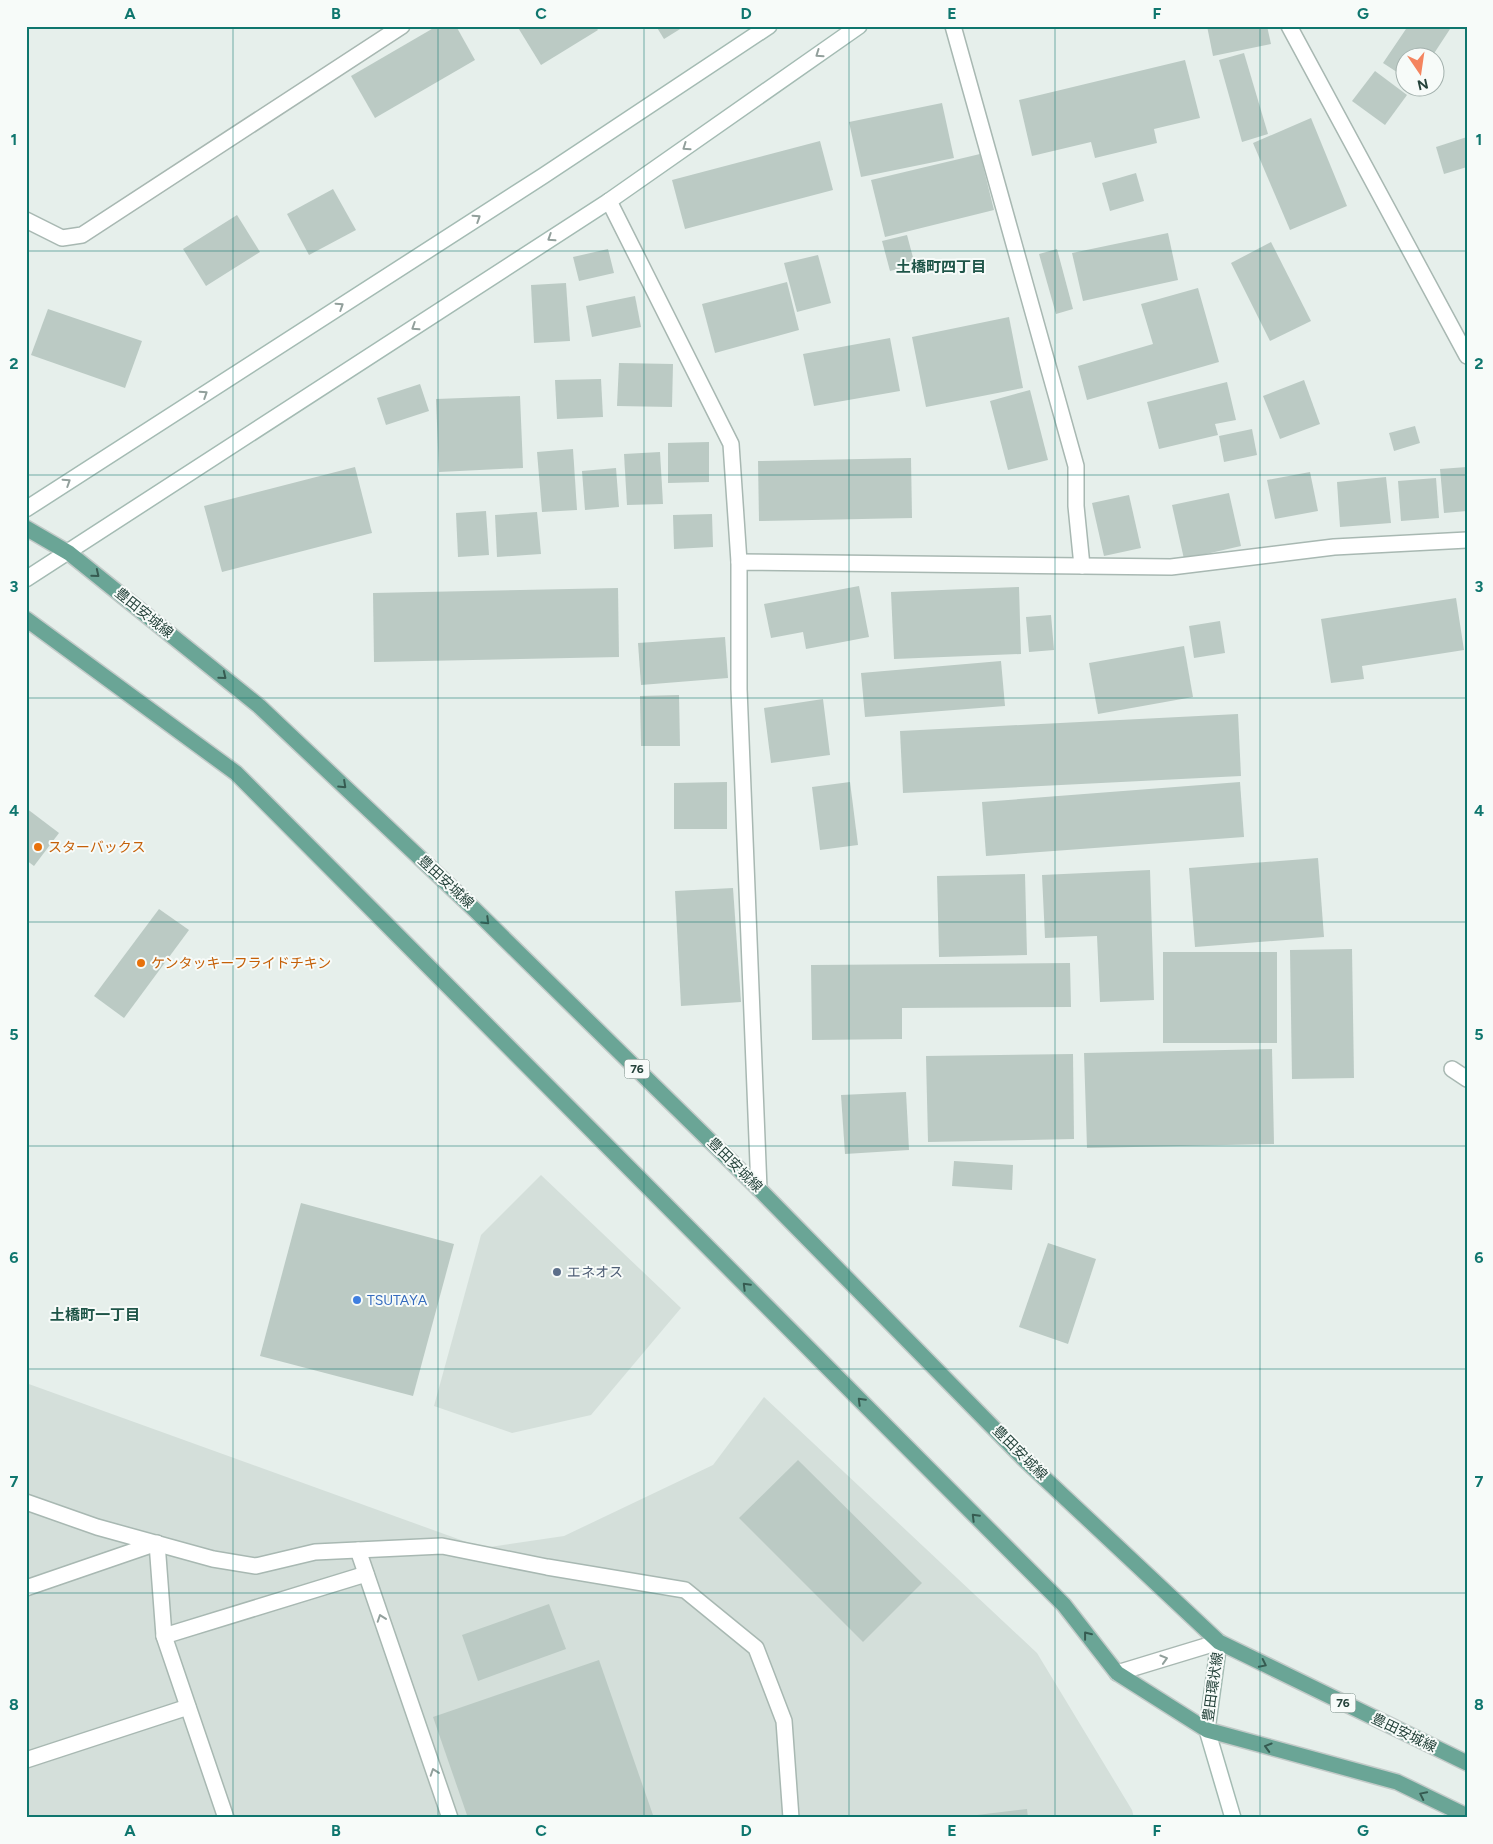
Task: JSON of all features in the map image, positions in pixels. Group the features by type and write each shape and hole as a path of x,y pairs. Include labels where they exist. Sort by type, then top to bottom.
{"main road":[{"name":"豊田安城線","path":"26,528 69,552 259,706 475,910 759,1189 1026,1460 1219,1642 1467,1763"},
{"path":"26,618 236,772 1064,1605 1117,1673 1207,1730 1397,1782 1467,1816"}],"street":[{"path":"26,220 62,238 82,234 402,26"},
{"path":"26,509 543,176 769,26"},
{"path":"26,579 609,201 859,26"},
{"path":"952,26 1076,466 1076,506 1082,566"},
{"path":"1289,26 1467,356"},
{"path":"609,201 731,444 739,562 739,689 759,1189"},
{"path":"739,562 1172,567 1334,546 1467,540"},
{"path":"1452,1069 1467,1079"},
{"path":"26,1502 97,1527 213,1559 256,1566 315,1552 442,1546 547,1568 686,1590 756,1648 784,1721 790,1818"},
{"path":"26,1588 157,1543"},
{"path":"157,1543 164,1636 226,1818"},
{"path":"358,1550 450,1818"},
{"path":"164,1636 366,1574"},
{"path":"1117,1673 1219,1642"},
{"name":"豊田環状線","path":"1219,1642 1207,1730 1233,1818"},
{"path":"26,1760 188,1707"}],"shaded area":[{"name":"エネオス","path":"541,1175 681,1308 591,1415 512,1433 434,1406 481,1235"},
{"path":"26,1383 483,1548 564,1536 713,1465 764,1397 1037,1653 1132,1810 1134,1818 26,1818"}],"building":[{"path":"437,26 456,26 475,60 375,118 351,76"},
{"path":"517,26 595,26 598,30 541,65"},
{"path":"656,26 685,26 664,39"},
{"path":"1207,26 1267,26 1271,44 1213,56"},
{"path":"1408,26 1452,26 1438,48 1396,48 1396,71 1383,63"},
{"path":"1244,53 1268,134 1242,142 1219,60"},
{"path":"1185,60 1200,118 1154,129 1157,143 1095,158 1091,142 1032,156 1019,100"},
{"path":"1375,71 1396,87 1396,98 1405,98 1385,125 1352,101"},
{"path":"942,103 954,158 861,177 849,122"},
{"path":"1311,118 1347,206 1290,230 1253,143"},
{"path":"1467,137 1467,167 1444,174 1436,147"},
{"path":"820,141 833,190 685,229 672,180"},
{"path":"980,154 994,210 885,237 871,180"},
{"path":"1136,173 1144,201 1110,211 1102,183"},
{"path":"333,189 356,230 309,255 287,214"},
{"path":"237,215 260,252 206,286 183,249"},
{"path":"1168,233 1178,280 1083,301 1072,253"},
{"path":"907,235 915,265 890,271 882,241"},
{"path":"1271,242 1311,321 1270,341 1231,263"},
{"path":"608,249 614,273 579,281 573,257"},
{"path":"1057,249 1073,309 1056,314 1039,254"},
{"path":"818,255 831,303 797,312 784,263"},
{"path":"787,282 799,330 715,353 702,304"},
{"path":"566,283 570,341 534,343 531,285"},
{"path":"1198,288 1219,362 1087,400 1078,366 1153,344 1141,304"},
{"path":"635,296 641,327 592,337 586,306"},
{"path":"48,309 142,341 125,388 31,355"},
{"path":"1009,317 1023,388 926,407 912,337"},
{"path":"890,338 900,391 814,406 803,354"},
{"path":"619,363 673,364 672,407 617,406"},
{"path":"601,379 603,417 557,419 555,380"},
{"path":"1304,380 1320,424 1280,439 1263,396"},
{"path":"1227,382 1236,420 1215,424 1218,435 1159,449 1147,402"},
{"path":"420,384 429,411 386,425 377,398"},
{"path":"1030,390 1048,460 1008,470 990,401"},
{"path":"520,396 523,468 439,472 436,399"},
{"path":"1415,426 1420,443 1394,451 1389,433"},
{"path":"1252,429 1257,455 1224,462 1219,436"},
{"path":"709,442 709,482 668,483 668,443"},
{"path":"573,449 577,510 542,512 537,452"},
{"path":"660,452 663,504 627,505 624,454"},
{"path":"911,458 912,518 759,521 758,461"},
{"path":"355,467 372,533 222,572 204,506"},
{"path":"1467,467 1467,511 1444,513 1440,469"},
{"path":"616,468 619,507 585,510 582,471"},
{"path":"1310,472 1318,511 1275,519 1267,480"},
{"path":"1386,477 1391,523 1340,527 1337,482"},
{"path":"1436,478 1439,518 1401,521 1398,481"},
{"path":"1229,493 1241,546 1184,559 1172,505"},
{"path":"1129,495 1141,548 1104,556 1092,503"},
{"path":"486,511 489,555 458,557 456,513"},
{"path":"537,512 541,554 497,557 495,515"},
{"path":"712,514 713,547 674,549 673,515"},
{"path":"859,586 869,637 806,649 803,632 771,638 764,604"},
{"path":"1019,587 1021,654 894,659 891,592"},
{"path":"618,588 619,657 374,662 373,593"},
{"path":"1456,598 1464,650 1362,666 1364,679 1331,683 1321,619"},
{"path":"1051,615 1054,650 1029,652 1026,617"},
{"path":"1220,621 1225,653 1194,658 1189,626"},
{"path":"725,637 728,678 641,685 638,643"},
{"path":"1184,646 1193,697 1098,714 1089,663"},
{"path":"1001,661 1005,706 865,717 861,673"},
{"path":"679,695 680,746 641,746 640,696"},
{"path":"823,699 830,755 771,763 764,708"},
{"path":"1238,714 1241,776 903,793 900,731"},
{"path":"727,782 727,829 674,829 674,783"},
{"path":"850,782 858,845 820,850 812,787"},
{"path":"1240,782 1244,837 986,856 982,802"},
{"name":"スターバックス","path":"26,808 59,833 34,866 26,860"},
{"path":"1318,858 1324,937 1195,947 1189,868"},
{"path":"1150,870 1154,1000 1100,1002 1097,936 1045,938 1042,875"},
{"path":"1025,874 1027,955 939,957 937,876"},
{"path":"733,888 741,1002 681,1006 675,891"},
{"name":"ケンタッキーフライドチキン","path":"159,909 189,930 124,1018 94,996"},
{"path":"1352,949 1354,1078 1292,1079 1290,950"},
{"path":"1163,952 1277,952 1277,1043 1163,1043"},
{"path":"1070,963 1071,1007 902,1008 902,1039 812,1040 811,965"},
{"path":"1272,1049 1274,1144 1087,1148 1084,1053"},
{"path":"1073,1054 1074,1139 928,1142 926,1056"},
{"path":"906,1092 909,1150 845,1154 841,1095"},
{"path":"954,1161 1013,1165 1012,1190 952,1186"},
{"name":"TSUTAYA","path":"301,1203 454,1244 413,1396 260,1356"},
{"path":"1048,1243 1096,1259 1068,1344 1019,1327"},
{"path":"798,1460 922,1583 863,1642 739,1518"},
{"path":"549,1604 566,1649 478,1681 462,1635"},
{"path":"599,1660 654,1818 468,1818 433,1717"},
{"path":"1027,1809 1028,1818 977,1818 977,1815"}],"place":[{"name":"スターバックス","path":"38,847"},
{"name":"ケンタッキーフライドチキン","path":"141,963"},
{"name":"エネオス","path":"557,1272"},
{"name":"TSUTAYA","path":"357,1300"}],"district":[{"name":"土橋町四丁目","path":"941,267"},
{"name":"土橋町一丁目","path":"95,1315"}]}
